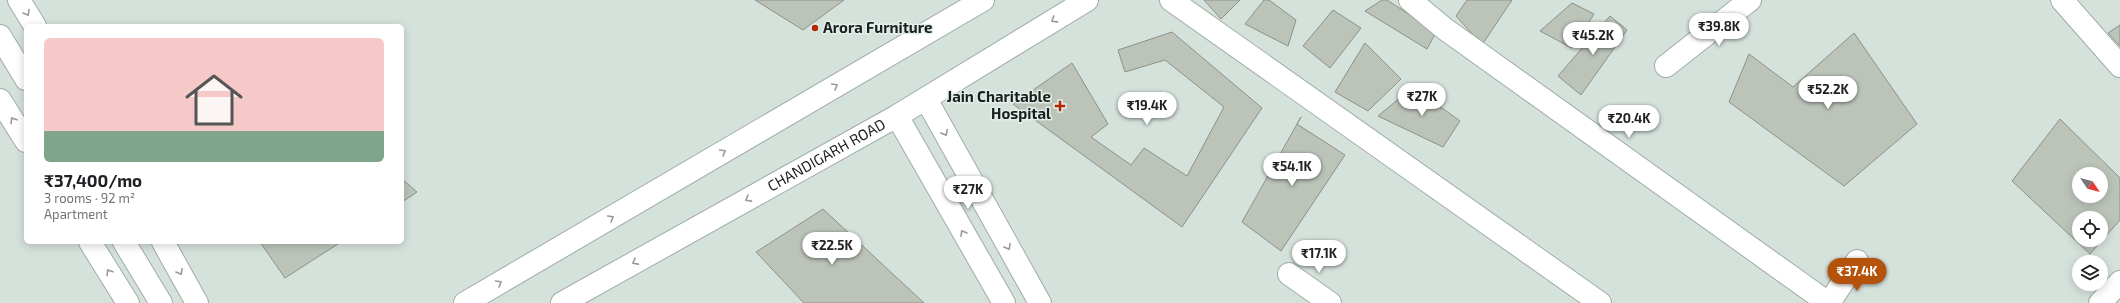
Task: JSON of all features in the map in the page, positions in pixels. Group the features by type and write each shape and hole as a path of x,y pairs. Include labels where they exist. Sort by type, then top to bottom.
{"street":[{"path":"19,0 34,24"},
{"name":"CHANDIGARH ROAD","path":"562,303 897,116 1087,0"},
{"path":"1171,0 1600,303"},
{"path":"1410,0 1445,29 1828,303 1857,261"},
{"path":"1666,66 1750,0"},
{"path":"2062,0 2120,66"},
{"path":"465,303 970,2"},
{"path":"0,36 24,76"},
{"path":"926,99 1040,303"},
{"path":"0,100 24,138"},
{"path":"897,116 1004,303"},
{"path":"91,244 128,303"},
{"path":"125,244 161,303"},
{"path":"164,244 198,303"},
{"path":"1289,274 1330,303"},
{"path":"2106,301 2120,282"}],"building":[{"path":"755,0 844,0 803,30"},
{"path":"1204,0 1240,0 1221,19"},
{"path":"1264,0 1269,0 1296,20 1288,46 1245,24"},
{"path":"1382,0 1387,0 1436,32 1427,49 1365,11"},
{"path":"1467,0 1512,0 1482,45 1456,16"},
{"path":"1572,3 1594,14 1572,48 1540,31"},
{"path":"1333,10 1361,28 1330,68 1303,46"},
{"path":"1610,16 1627,30 1581,95 1558,76"},
{"path":"2120,25 2120,46 2108,33"},
{"path":"1172,32 1262,108 1182,227 1013,104 1072,63 1108,124 1091,137 1131,165 1144,148 1187,176 1224,107 1165,60 1125,72 1118,50"},
{"path":"1854,33 1917,124 1844,186 1729,102 1749,54 1793,87"},
{"path":"1365,43 1401,79 1368,111 1335,92"},
{"path":"1413,87 1460,121 1443,147 1378,116"},
{"path":"2060,119 2120,178 2120,220 2108,234 2108,211 2072,211 2072,237 2012,181"},
{"path":"1297,124 1345,155 1281,251 1242,222"},
{"path":"404,181 417,192 404,201"},
{"path":"823,209 924,303 804,303 756,252"},
{"path":"261,244 338,244 285,278"},
{"path":"2083,247 2096,247 2090,254"}],"place":[{"name":"Arora Furniture","path":"815,28"},
{"name":"Jain Charitable Hospital","path":"1060,106"}]}
